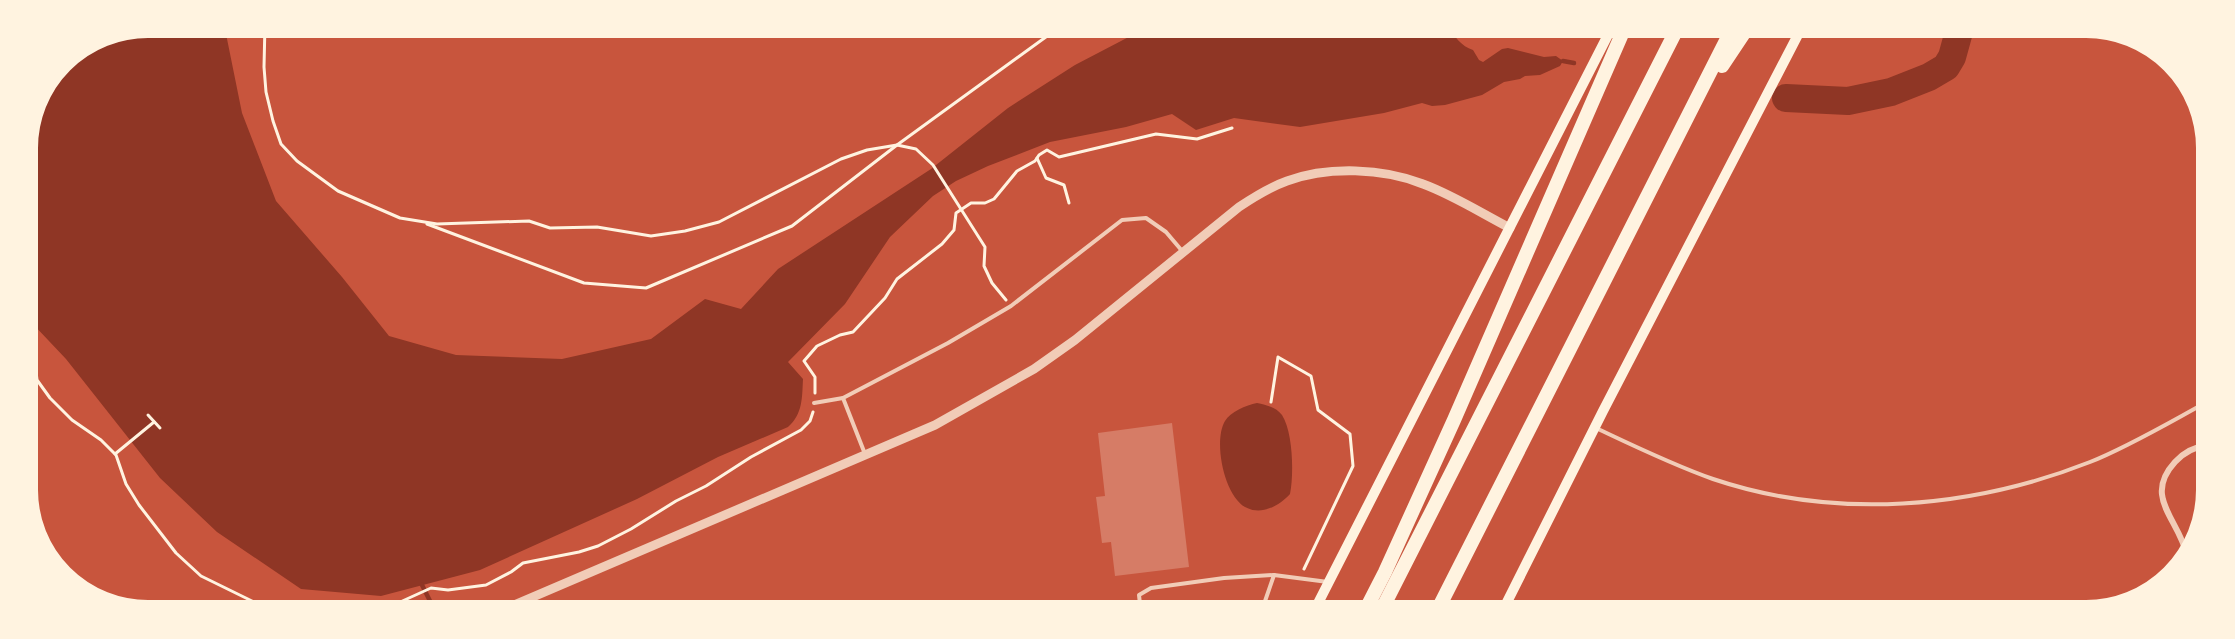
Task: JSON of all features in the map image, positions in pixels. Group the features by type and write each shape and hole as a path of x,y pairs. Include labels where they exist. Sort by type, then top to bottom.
{"highway":[{"path":"1369,604 1454,420 1622,34"},
{"path":"1385,604 1674,34"},
{"path":"1441,604 1730,34"},
{"path":"1694,107 1743,34"}],"main road":[{"path":"1318,604 1608,34"},
{"path":"1506,604 1798,34"}],"street":[{"path":"517,604 935,425 1034,369 1075,340 1239,207 1263,191 1288,180 1313,174 1369,172 1422,183 1510,228"},
{"path":"2185,547 2162,499 2161,486 2165,473 2184,453 2200,447"}],"lane":[{"path":"814,403 843,399 948,343 1011,306 1122,220 1146,218 1166,232 1184,252"},
{"path":"843,399 865,455"},
{"path":"1595,427 1684,468 1753,490 1803,501 1886,504 1932,502 1977,495 2040,480 2092,462 2200,406"},
{"path":"1140,604 1139,595 1151,588 1224,578 1274,575 1329,582"},
{"path":"1264,604 1274,575"}],"path":[{"path":"265,35 266,92 281,144 297,161 338,191 400,218 437,224 529,221 550,228 597,227 651,236 685,231 719,222 841,159 867,150 897,145 916,149 933,165 985,247 984,266 992,283 1011,306"},
{"path":"419,221 584,283 646,288 792,226 897,145 1050,35"},
{"path":"391,604 431,588 448,590 486,585 524,563 598,546 631,530 676,501 801,430 810,421 814,403 815,376 804,361 817,345 840,334 853,332 885,298 897,279 942,244 954,230 956,213 971,203 985,203 994,199 1017,171 1035,161 1047,150 1059,157 1156,134 1197,139 1232,129"},
{"path":"1037,158 1046,178 1064,185 1069,202"},
{"path":"1271,402 1278,357 1311,376 1318,410 1350,434 1353,466 1299,578"},
{"path":"34,359 37,380 50,398 72,420 101,440 114,454 126,484 139,505 176,553 201,576 261,604"},
{"path":"148,415 160,428"},
{"path":"114,454 154,422"}],"shaded area":[{"path":"1133,34 1454,34 1465,46 1473,50 1483,62 1502,49 1508,48 1544,57 1556,56 1563,61 1560,66 1540,75 1525,76 1504,82 1482,95 1445,105 1432,106 1422,103 1384,113 1300,127 1234,118 1196,130 1172,114 1126,127 1050,142 988,166 956,181 933,196 890,237 845,304 788,362 803,379 799,411 788,427 718,457 637,499 480,570 381,596 301,589 217,532 160,478 66,359 34,326 35,134 43,105 63,73 73,63 98,46 126,37 226,35 242,113 276,201 342,277 389,336 456,355 562,359 651,339 705,299 741,309 778,269 931,169 1008,108 1075,65"},
{"path":"1257,403 1274,408 1280,412 1286,422 1292,476 1290,494 1281,502 1263,510 1251,510 1238,501 1226,480 1220,441 1227,418 1239,409"}],"building":[{"path":"1172,423 1189,567 1115,576 1111,542 1102,543 1096,497 1105,496 1098,433"}],"waterway":[{"path":"1786,98 1848,101 1891,92 1929,77 1946,67 1952,57 1958,34"},
{"path":"1563,61 1574,63"},
{"path":"422,585 432,604"}]}
